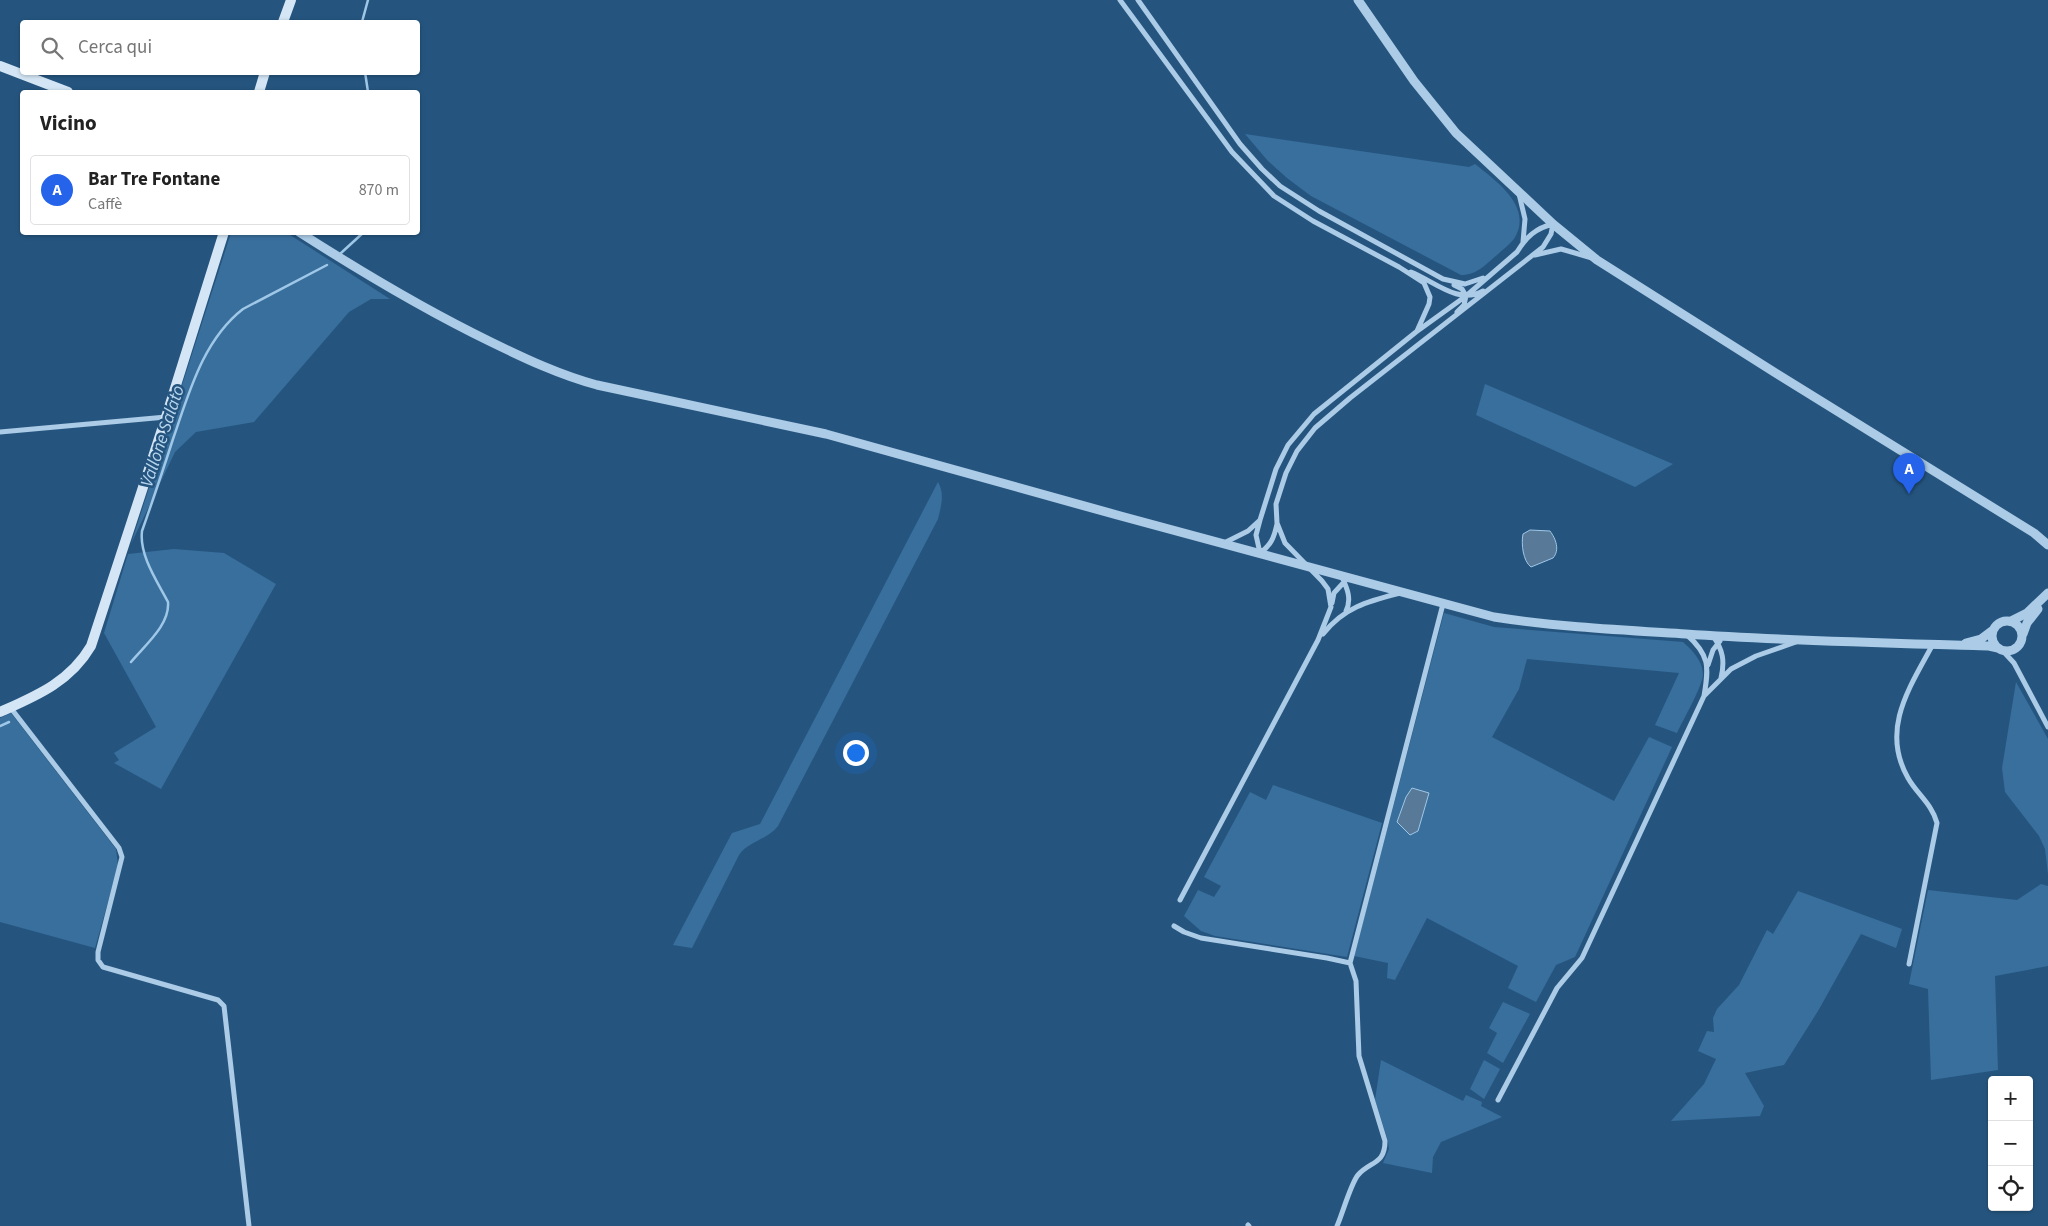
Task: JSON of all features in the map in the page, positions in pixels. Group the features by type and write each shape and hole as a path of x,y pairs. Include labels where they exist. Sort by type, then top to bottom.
{"main road":[{"path":"284,20 291,0"},
{"path":"0,66 20,74"},
{"path":"24,75 63,90"},
{"path":"260,90 264,75"},
{"path":"0,712 42,694 59,682 84,658 91,646 223,235"}],"street":[{"path":"1120,0 1232,152 1274,196 1314,221 1454,294 1466,296 1477,294 1492,286"},
{"path":"1138,0 1240,144 1274,180 1320,211 1462,289 1466,296 1464,304 1447,321 1315,428 1297,451 1286,473 1276,504 1277,523 1274,537 1269,547 1260,553"},
{"path":"1358,0 1414,81 1456,133 1519,194 1597,260 2034,533 2048,544"},
{"path":"1519,194 1525,219 1523,242"},
{"path":"1260,553 1256,535 1276,468 1288,445 1300,429 1314,414 1416,332 1466,296 1517,252 1523,242 1534,231 1553,224"},
{"path":"1447,321 1466,309 1547,241 1553,224"},
{"path":"304,235 409,301 532,362 564,375 597,385 826,434 1308,566 1345,579 1494,617 1529,623 1606,630 1686,634 1718,639 1933,644 2010,651 2017,648 2022,642 2020,627 2011,621"},
{"path":"1530,256 1552,249 1561,249 1597,260"},
{"path":"1399,267 1424,283 1430,297 1426,312 1416,332"},
{"path":"1443,279 1465,284 1490,274"},
{"path":"0,432 166,417"},
{"path":"1224,544 1248,531 1260,520"},
{"path":"1277,523 1285,543 1328,589 1331,607"},
{"path":"2034,533 2048,538"},
{"path":"1180,900 1318,640 1331,607 1334,593 1345,579"},
{"path":"1345,579 1349,596 1349,606 1346,611"},
{"path":"1318,640 1332,623 1346,611 1374,600 1402,593"},
{"path":"1959,646 1981,639 2002,622 2011,621 2027,613 2048,593"},
{"path":"2022,634 2032,615 2048,599"},
{"path":"1337,1226 1357,1176 1378,1162 1385,1149 1385,1141 1359,1056 1356,981 1350,963 1443,604"},
{"path":"1993,630 1993,640 2014,663 2048,727"},
{"path":"1686,634 1700,648 1708,666"},
{"path":"1498,1100 1558,988 1582,958 1704,696 1708,666 1718,639"},
{"path":"1718,639 1723,655 1724,667 1721,678"},
{"path":"1704,696 1731,669 1756,656 1803,640"},
{"path":"1908,964 1938,822 1928,803 1907,776 1898,747 1897,731 1901,707 1933,644"},
{"path":"10,707 119,848 122,857 98,952 99,963 103,968 218,1000 224,1006 249,1226"},
{"path":"1174,926 1201,938 1350,963"}],"shaded area":[{"path":"1245,134 1469,167 1475,164 1493,178 1510,196 1519,216 1519,227 1514,239 1485,266 1467,275 1461,275 1311,196 1268,161"},
{"path":"230,235 290,235 390,299 371,299 349,312 254,422 196,432 175,452 131,544"},
{"path":"1485,384 1673,464 1635,487 1476,415"},
{"path":"938,482 942,496 938,519 778,826 774,831 743,850 739,855 692,948 673,945 732,833 760,824"},
{"path":"1530,530 1550,531 1557,548 1553,558 1531,567 1524,557 1522,543 1523,534"},
{"path":"174,549 224,553 276,584 161,789 114,763 119,760 114,753 156,727 104,633 128,554"},
{"path":"1444,613 1494,627 1683,642 1696,656 1703,670 1702,680 1677,733 1655,725 1679,673 1527,659 1519,689 1492,737 1614,801 1649,737 1672,747 1575,957 1556,965 1536,1002 1508,988 1518,966 1427,918 1395,980 1387,978 1388,963 1354,956"},
{"path":"2016,682 2048,739 2048,874 2045,849 2039,836 2005,792 2002,768"},
{"path":"11,713 116,849 118,866 95,948 0,922 0,718"},
{"path":"1273,785 1382,823 1347,957 1215,936 1201,931 1184,916 1198,890 1214,897 1221,886 1204,877 1250,792 1266,800"},
{"path":"1412,788 1429,793 1418,831 1410,835 1397,822 1406,797"},
{"path":"2041,884 2048,886 2048,966 1995,976 1998,1070 1931,1080 1928,989 1909,984 1928,890 2017,900"},
{"path":"1798,891 1902,929 1896,948 1861,934 1818,1011 1784,1065 1745,1073 1764,1106 1760,1116 1671,1121 1704,1084 1716,1059 1698,1051 1707,1031 1714,1032 1713,1018 1717,1009 1739,985 1767,930 1773,934"},
{"path":"1503,1002 1530,1014 1503,1063 1487,1053 1497,1033 1489,1028"},
{"path":"1381,1060 1463,1101 1466,1095 1482,1102 1481,1106 1502,1117 1441,1142 1433,1157 1432,1173 1383,1163 1389,1149 1388,1141 1375,1100"},
{"path":"1484,1060 1500,1069 1484,1099 1470,1089"}],"waterway":[{"name":"Vallone Salato","path":"363,20 368,0"},
{"name":"Vallone Salato","path":"365,75 368,90"},
{"name":"Vallone Salato","path":"341,253 361,235"},
{"name":"Vallone Salato","path":"131,662 161,627 168,610 168,602 154,577 143,549 142,531 199,368 217,336 243,309 327,265"},
{"name":"Vallone Salato","path":"0,726 9,722"}],"place":[{"name":"Bar Tre Fontane","path":"1909,494"}]}
